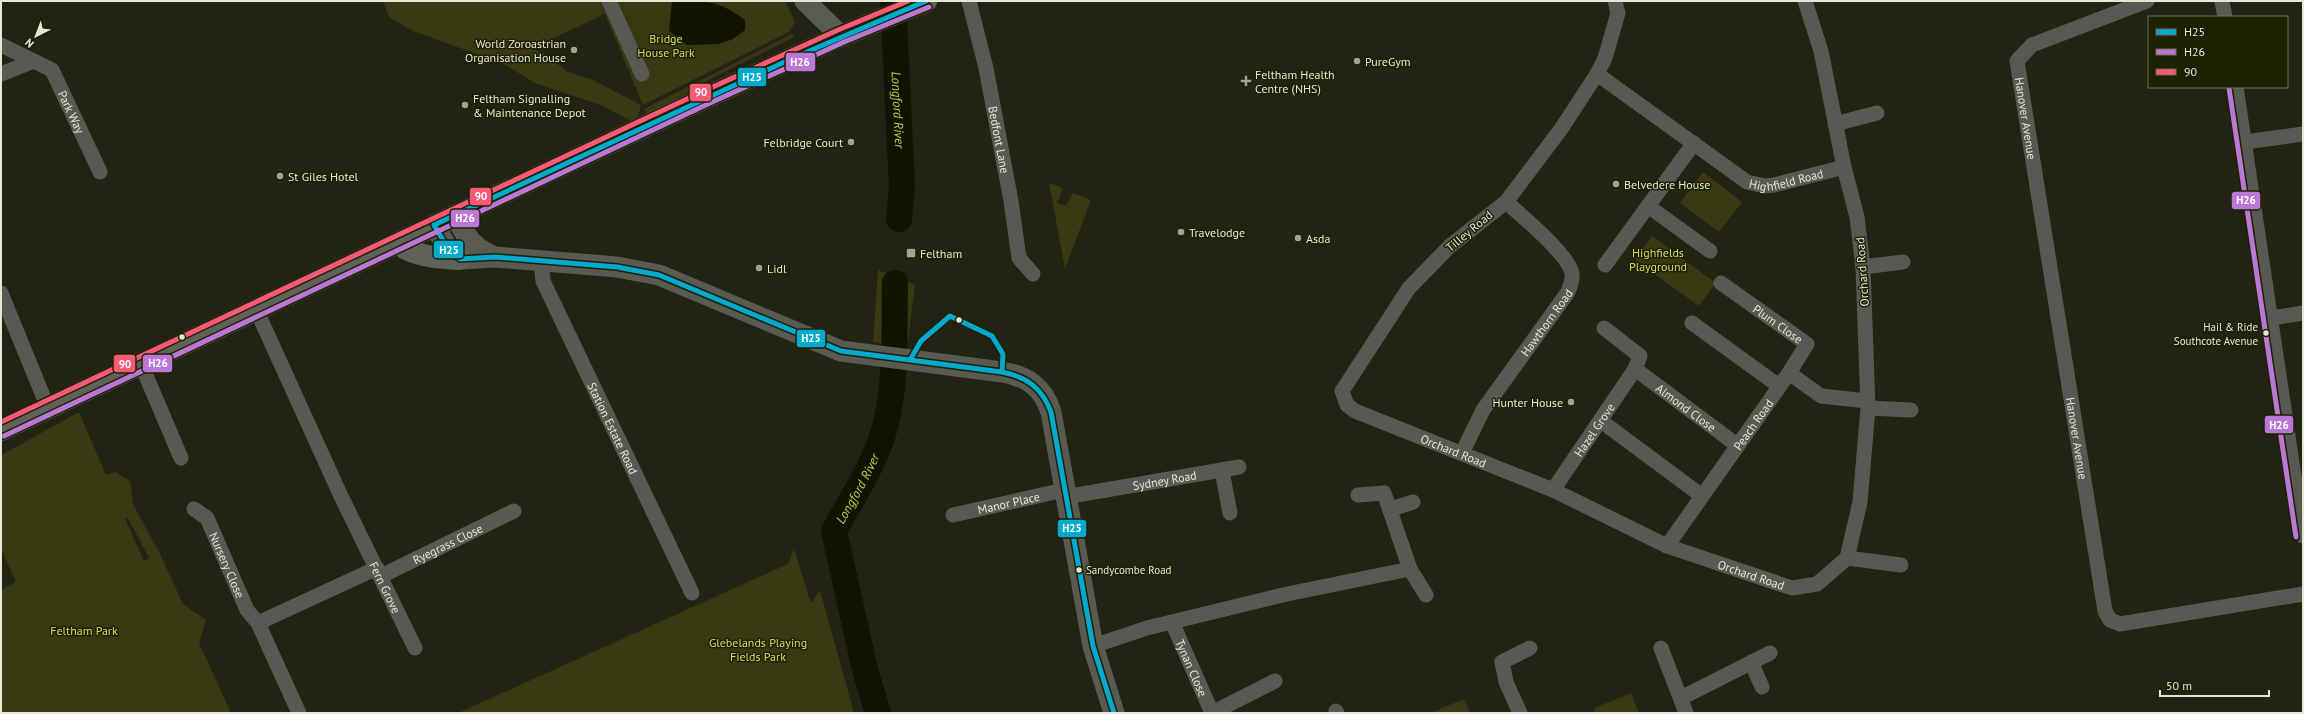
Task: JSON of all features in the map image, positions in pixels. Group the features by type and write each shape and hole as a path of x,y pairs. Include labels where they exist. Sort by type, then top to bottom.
{"main road":[{"path":"805,1 841,36"},
{"path":"1,430 663,118 841,36 917,5"},
{"path":"455,215 467,238 475,247 496,257"},
{"path":"434,225 450,252 460,259"},
{"path":"402,241 406,250 441,258 460,259 496,257 617,267 659,275 828,348 869,355 1002,372 1021,376 1027,379 1042,393 1051,412 1093,646 1114,713"}],"street":[{"path":"609,1 642,74"},
{"name":"Bedfont Lane","path":"969,1 986,68 1011,201 1019,258 1033,274"},
{"path":"1597,74 1604,58 1618,13 1616,1"},
{"path":"1805,1 1821,50 1844,167"},
{"name":"Hanover Avenue","path":"2147,1 2032,45 2017,61 2105,611 2110,620 2120,624 2303,594"},
{"path":"2222,1 2224,16"},
{"name":"Park Way","path":"1,45 52,70 100,172"},
{"path":"1,74 34,61"},
{"name":"Highfield Road","path":"1597,74 1747,182 1765,186 1844,167"},
{"name":"Tilley Road","path":"1342,391 1409,288 1450,246 1506,202 1561,128 1597,74"},
{"path":"2236,88 2272,318 2282,406 2303,536"},
{"path":"1835,124 1877,114"},
{"path":"2244,142 2303,134"},
{"path":"1605,265 1694,143"},
{"name":"Orchard Road","path":"1342,391 1347,405 1355,411 1553,490 1667,546 1792,588 1817,584 1847,558 1860,502 1868,405 1863,267 1857,217 1844,167"},
{"name":"Hawthorn Road","path":"1462,453 1483,410 1560,304 1572,283 1572,274 1569,264 1560,253 1506,202"},
{"path":"1648,206 1710,251"},
{"name":"Station Estate Road","path":"540,261 543,281 692,593"},
{"path":"1863,267 1903,262"},
{"name":"Plum Close","path":"1722,283 1807,344 1789,373"},
{"path":"1,292 48,408"},
{"name":"Fern Grove","path":"256,309 340,494 415,648"},
{"path":"2272,318 2303,313"},
{"path":"1692,323 1779,386"},
{"path":"1604,328 1640,356 1636,369"},
{"path":"141,364 181,458"},
{"name":"Hazel Grove","path":"1553,490 1636,369"},
{"name":"Almond Close","path":"1636,369 1737,445"},
{"path":"1789,373 1821,396 1868,405 1911,410"},
{"name":"Peach Road","path":"1667,546 1789,373"},
{"path":"1601,421 1702,496"},
{"name":"Sydney Road","path":"1065,493 1222,471 1239,467"},
{"path":"1222,471 1230,513"},
{"name":"Manor Place","path":"953,515 1065,493"},
{"path":"1358,496 1384,493 1391,509 1410,569 1426,595"},
{"path":"1391,509 1413,502"},
{"name":"Nursery Close","path":"194,509 207,518 247,610 258,623 299,713"},
{"name":"Ryegrass Close","path":"379,572 514,511"},
{"path":"1847,558 1901,565"},
{"path":"1093,646 1172,622 1287,594 1410,569"},
{"path":"258,623 379,572"},
{"name":"Tynan Close","path":"1172,622 1212,713 1275,681"},
{"path":"1520,713 1506,682 1502,662 1530,648"},
{"path":"1660,648 1686,713"},
{"path":"1681,698 1770,653"},
{"path":"1752,662 1762,686"}],"green space":[{"name":"Bridge House Park","path":"383,1 783,1 787,4 795,22 789,32 643,105 605,14 532,48 545,54 568,72 593,80 641,105 638,116 631,121 601,105 535,83 504,64 413,31 389,17"},
{"path":"792,34 794,37 718,75 647,116 644,109"},
{"path":"1703,172 1742,202 1719,232 1680,203"},
{"path":"1049,183 1063,188 1057,203 1066,206 1073,193 1091,200 1065,269"},
{"name":"Highfields Playground","path":"1652,236 1716,283 1699,306 1635,260"},
{"path":"878,270 915,285 908,341 898,346 873,342"},
{"name":"Feltham Park","path":"79,412 106,475 115,472 130,481 133,504 161,556 183,604 206,620 199,643 231,713 1,713 1,590 16,582 1,549 1,455","holes":["128,518 149,558 144,561 125,519"]},
{"name":"Glebelands Playing Fields Park","path":"794,549 811,603 820,590 854,713 458,713 788,564"},
{"path":"1631,693 1639,713 1596,713 1594,708"},
{"path":"1464,699 1470,713 1430,713"}],"shaded area":[{"path":"672,1 694,1 719,5 736,13 745,20 745,30 733,39 719,44 687,45 669,31"}],"waterway":[{"name":"Longford River","path":"893,1 902,187 899,219"},
{"name":"Longford River","path":"878,713 865,670 834,531 869,467 881,441 885,427 889,409 893,373 895,283"}],"transit line":[{"name":"90","path":"1,422 704,91 838,30 908,1"},
{"name":"H25","path":"926,1 793,58 434,225 450,252 460,259 495,257 617,267 659,275 841,351 1002,372 1019,377 1032,385 1043,396 1051,412 1093,646 1114,713"},
{"name":"H26","path":"4,436 710,103 844,42 929,7"},
{"name":"H26","path":"2229,88 2296,537"},
{"name":"H25","path":"910,360 921,341 950,316 992,336 1003,354 1002,372"}],"place":[{"name":"World Zoroastrian Organisation House","path":"574,50"},
{"name":"PureGym","path":"1357,61"},
{"name":"Feltham Health Centre (NHS)","path":"1246,81"},
{"name":"Feltham Signalling & Maintenance Depot","path":"465,105"},
{"name":"Felbridge Court","path":"851,142"},
{"name":"St Giles Hotel","path":"280,176"},
{"name":"Belvedere House","path":"1616,184"},
{"name":"Travelodge","path":"1181,232"},
{"name":"Asda","path":"1298,238"},
{"name":"Feltham","path":"911,253"},
{"name":"Lidl","path":"759,268"},
{"name":"Hail & Ride Southcote Avenue","path":"2266,333"},
{"name":"Hunter House","path":"1571,402"},
{"name":"Sandycombe Road","path":"1079,570"}]}
